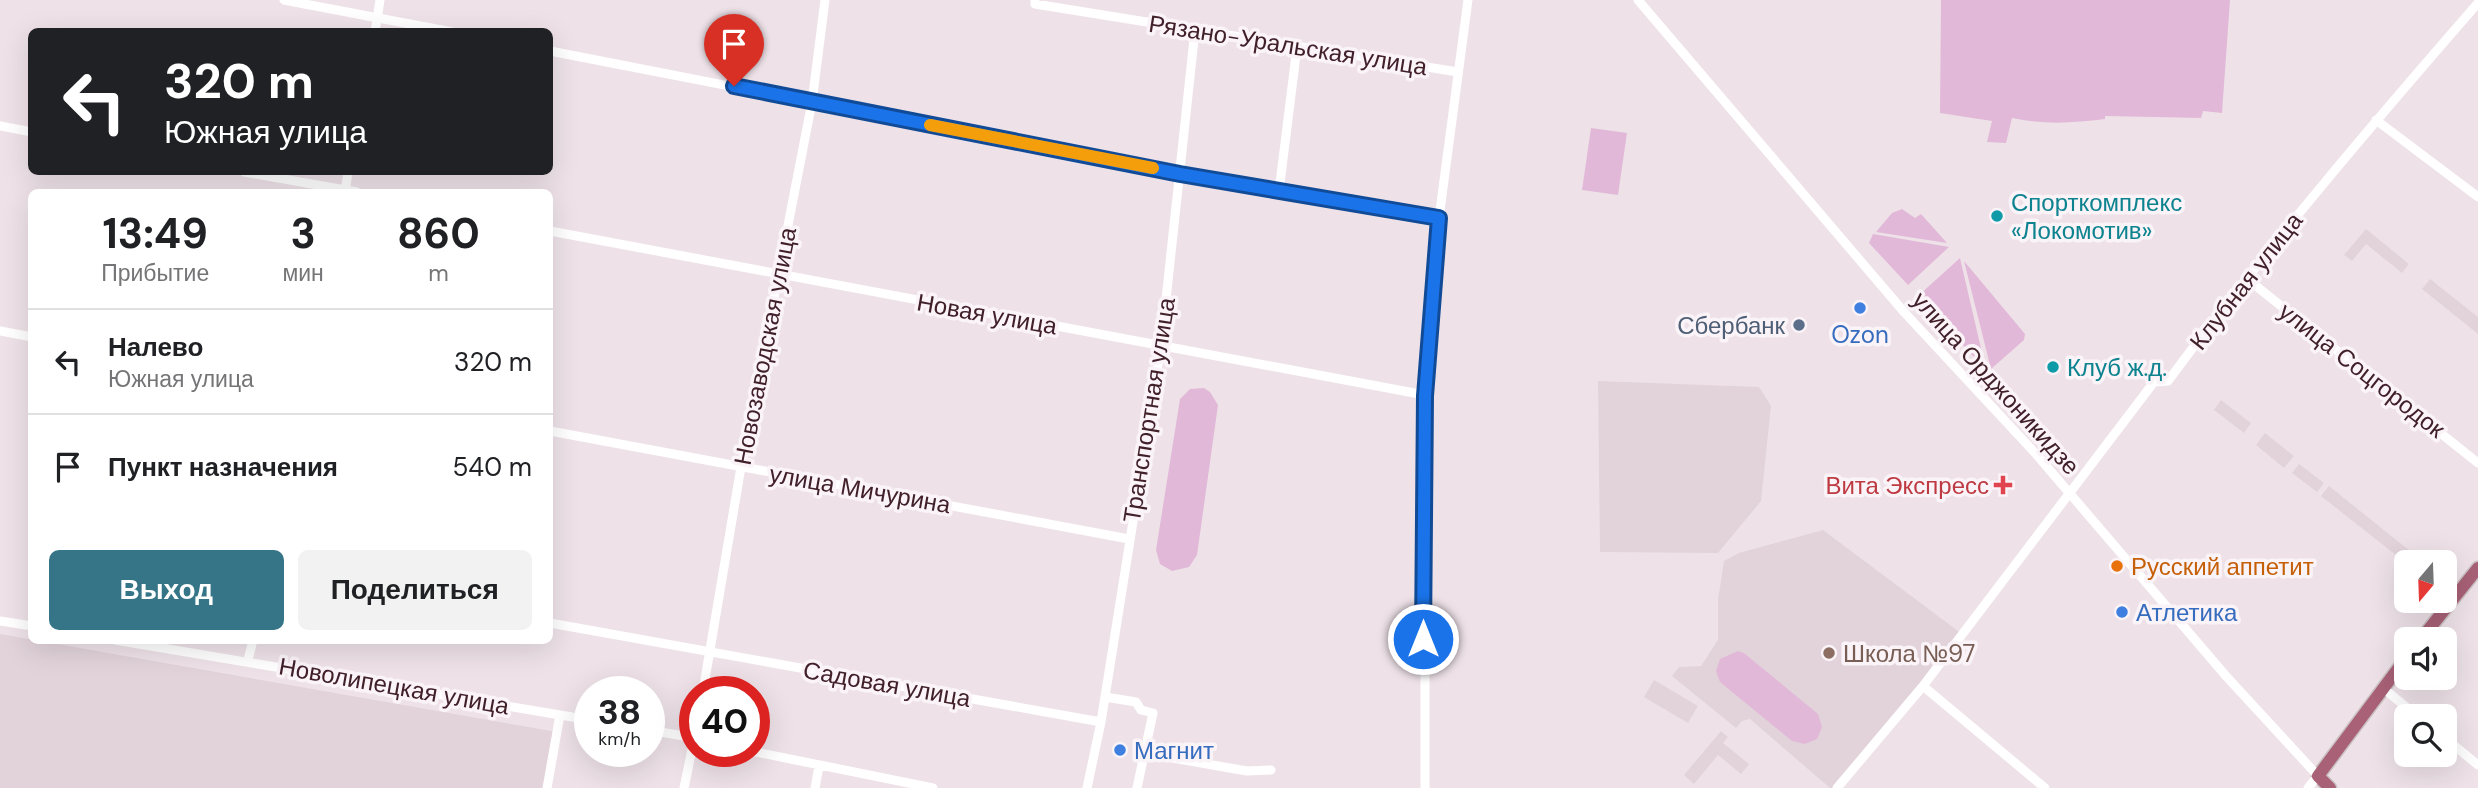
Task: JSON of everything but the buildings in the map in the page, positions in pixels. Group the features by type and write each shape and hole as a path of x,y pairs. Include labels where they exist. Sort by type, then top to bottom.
{"main road":[{"path":"2431,627 2478,568"},
{"path":"2318,776 2394,674"},
{"name":"улица Орджоникидзе","path":"2318,776 2330,788"}],"street":[{"path":"285,0 432,28"},
{"path":"376,28 380,0"},
{"name":"Новозаводская улица","path":"705,676 741,467 812,102 825,0"},
{"path":"1424,788 1425,396 1439,218 1468,0"},
{"name":"улица Орджоникидзе","path":"1638,0 1903,312 2069,494 2226,676 2318,776"},
{"name":"Рязано-Уральская улица","path":"1035,2 1458,72"},
{"name":"Клубная улица","path":"1837,788 1923,686 2154,382 2168,381 2246,278 2376,120 2478,3"},
{"name":"Транспортная улица","path":"1087,788 1101,722 1161,346 1195,30"},
{"path":"1279,191 1297,47"},
{"path":"553,52 1180,174 1439,218"},
{"path":"2376,120 2478,197"},
{"path":"0,126 28,131"},
{"path":"260,175 333,189"},
{"name":"Новая улица","path":"553,231 778,276 1425,396"},
{"name":"улица Соцгородок","path":"2246,278 2478,463"},
{"path":"0,331 28,336"},
{"name":"улица Мичурина","path":"553,432 1129,538"},
{"path":"0,621 28,625"},
{"name":"Садовая улица","path":"553,624 1101,722"},
{"name":"Новолипецкая улица","path":"142,644 574,717"},
{"path":"248,660 252,644"},
{"path":"1923,686 2045,788"},
{"path":"2383,688 2402,704"},
{"path":"1105,697 1136,702 1140,710 1153,713 1137,788"},
{"path":"547,788 560,715"},
{"path":"2457,748 2478,765"},
{"path":"1144,753 1247,771 1271,769"},
{"path":"770,755 933,788"},
{"path":"816,788 819,766"},
{"path":"684,788 689,767"},
{"path":"2308,788 2318,776"}],"shaded area":[{"path":"1941,0 2230,0 2222,113 2203,111 2201,118 2105,116 2105,119 2059,123 2012,118 2006,143 1987,142 1992,121 1940,113"},
{"path":"1591,128 1627,133 1618,195 1582,190"},
{"path":"1902,209 1915,218 1921,214 1947,243 1876,232 1892,213"},
{"path":"2366,229 2409,264 2402,273 2366,244 2352,261 2344,255"},
{"path":"1873,234 1949,247 1908,285 1869,243"},
{"path":"1960,258 1986,370 1918,296"},
{"path":"1964,261 2025,334 2024,340 1991,369"},
{"path":"2430,279 2478,317 2478,334 2422,289"},
{"path":"1598,381 1759,387 1771,406 1761,501 1718,553 1600,552"},
{"path":"1204,388 1218,405 1197,555 1189,567 1172,571 1160,564 1156,550 1180,399 1190,389"},
{"path":"2221,400 2251,423 2244,433 2214,410"},
{"path":"2265,433 2294,456 2284,468 2256,445"},
{"path":"2299,464 2324,483 2317,492 2292,473"},
{"path":"2329,486 2409,550 2394,550 2394,554 2321,496"},
{"name":"Школа №97","path":"1823,530 1962,634 1837,788 1830,788 1750,719 1742,721 1736,728 1672,676 1679,667 1701,666 1718,640 1718,600 1724,561 1739,553"},
{"path":"0,634 28,639 28,644 57,644 557,732 546,788 0,788"},
{"path":"1738,651 1744,653 1818,714 1822,727 1817,739 1805,744 1792,741 1720,682 1716,671 1720,659"},
{"path":"1654,680 1698,706 1688,723 1644,697"},
{"path":"1721,731 1728,737 1723,743 1749,764 1741,774 1718,755 1694,784 1684,775"}],"slow traffic":[{"path":"930,125 1153,168"}],"place":[{"name":"Спорткомплекс «Локомотив»","path":"1997,216"},
{"name":"Ozon","path":"1860,308"},
{"name":"Сбербанк","path":"1799,325"},
{"name":"Клуб ж.д.","path":"2053,367"},
{"name":"Вита Экспресс","path":"2003,485"},
{"name":"Русский аппетит","path":"2117,566"},
{"name":"Атлетика","path":"2122,612"},
{"name":"Школа №97","path":"1829,653"},
{"name":"Магнит","path":"1120,750"}],"route":[{"path":"734,86 1180,174 1439,218 1425,396 1423,639"}]}
